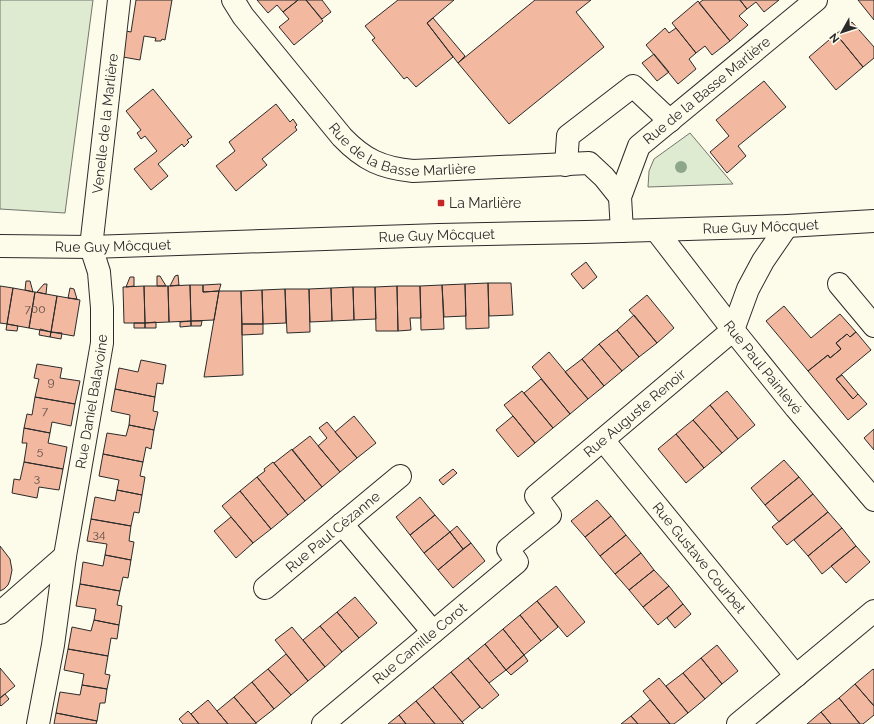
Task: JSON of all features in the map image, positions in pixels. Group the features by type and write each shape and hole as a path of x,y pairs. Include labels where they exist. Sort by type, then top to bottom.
{"street":[{"name":"Venelle de la Marlière","path":"91,247 119,0"},
{"name":"Rue de la Basse Marlière","path":"233,0 243,16 342,137 354,149 373,161 397,170 413,171 588,163 604,177 620,197"},
{"name":"Rue de la Basse Marlière","path":"622,231 620,197 639,146 816,0"},
{"path":"566,165 568,136 633,86 670,121"},
{"name":"Rue Guy Môcquet","path":"0,246 91,247 439,235 787,226 874,222"},
{"path":"733,330 748,289 763,261 787,226"},
{"name":"Rue Paul Painlevé","path":"656,230 733,330 796,408 874,500"},
{"name":"Rue Daniel Balavoine","path":"38,724 53,645 65,556 102,343 102,308 98,272 91,247"},
{"path":"839,284 874,326"},
{"name":"Rue Auguste Renoir","path":"517,562 508,549 550,515 536,496 733,330"},
{"name":"Rue Gustave Courbet","path":"603,440 796,676"},
{"name":"Rue Paul Cézanne","path":"265,588 400,476"},
{"path":"342,524 432,632"},
{"path":"0,613 65,556"},
{"name":"Rue Camille Corot","path":"322,724 517,562"},
{"path":"738,724 874,611"}],"green space":[{"path":"0,0 93,0 65,213 0,209"},
{"path":"690,133 733,184 648,187 649,171 654,159"}],"building":[{"path":"136,0 172,0 165,40 162,39 161,41 155,41 156,38 144,36 140,60 117,56 121,30 131,32"},
{"path":"257,0 298,0 283,12 277,5 268,13"},
{"path":"298,0 306,0 323,21 294,45 279,27 289,19 283,12"},
{"path":"306,0 322,0 331,12 322,19"},
{"path":"398,0 454,0 427,23 453,57 416,87 407,77 404,79 372,40 375,38 365,26"},
{"path":"535,0 591,0 576,12 604,47 509,124 458,63"},
{"path":"703,0 740,0 747,9 739,16 748,25 730,41 699,3"},
{"path":"740,0 779,0 764,12 756,2 747,9"},
{"path":"858,0 874,0 874,20"},
{"path":"698,1 730,41 712,55 705,46 696,53 672,23"},
{"path":"433,18 465,56 458,63 427,23"},
{"path":"852,22 874,47 874,58 863,67 836,34"},
{"path":"665,28 669,33 676,28 696,53 689,59 696,69 678,84 646,45"},
{"path":"836,34 863,67 836,90 809,57"},
{"path":"654,54 669,72 657,81 642,63"},
{"path":"764,81 786,107 738,146 746,156 727,173 710,152 729,136 716,120"},
{"path":"153,89 192,137 187,140 189,142 184,147 182,144 158,164 168,176 151,190 134,169 157,151 145,136 141,139 137,133 141,130 126,111"},
{"path":"276,104 290,122 293,119 297,125 295,127 297,130 262,159 267,165 236,191 216,166 235,151 229,142"},
{"path":"586,262 597,277 583,289 571,274"},
{"path":"178,275 179,285 170,286 175,276"},
{"path":"157,276 160,276 166,286 157,286"},
{"path":"130,277 134,277 134,286 126,287"},
{"path":"26,281 30,281 33,292 25,290"},
{"path":"488,283 511,283 513,315 489,316"},
{"path":"488,283 489,328 466,329 465,284"},
{"path":"44,284 47,284 46,294 37,292"},
{"path":"221,284 219,291 203,292 203,285"},
{"path":"465,284 466,316 444,317 442,285"},
{"path":"190,285 203,285 203,292 219,291 214,320 191,321"},
{"path":"190,285 191,321 169,322 168,286"},
{"path":"442,285 444,329 421,330 420,286"},
{"path":"0,286 13,288 7,324 0,323"},
{"path":"144,286 145,323 124,323 123,287"},
{"path":"144,286 168,286 169,322 145,323"},
{"path":"397,286 420,286 421,318 410,318 411,330 398,331"},
{"path":"397,286 398,331 376,331 375,287"},
{"path":"353,287 354,320 332,321 331,288"},
{"path":"353,287 375,287 376,319 354,320"},
{"path":"13,288 35,292 29,328 7,324"},
{"path":"70,288 74,289 77,299 68,298"},
{"path":"331,288 332,321 310,322 309,289"},
{"path":"285,289 286,323 263,324 262,290"},
{"path":"285,289 309,289 310,332 287,333"},
{"path":"262,290 263,324 242,324 241,291"},
{"path":"219,291 241,291 243,375 204,377"},
{"path":"35,292 57,296 51,332 29,328"},
{"path":"647,295 674,328 657,343 629,310"},
{"path":"57,296 80,300 74,336 51,332"},
{"path":"784,306 811,338 840,314 856,332 850,337 847,334 836,343 841,349 830,358 828,355 808,371 766,321"},
{"path":"634,315 657,343 639,357 617,330"},
{"path":"191,321 202,321 201,326 191,326"},
{"path":"191,321 191,326 180,327 180,322"},
{"path":"156,322 156,328 145,328 145,323"},
{"path":"134,323 145,323 145,328 134,328"},
{"path":"7,324 18,326 17,331 6,330"},
{"path":"242,324 263,324 263,334 242,335"},
{"path":"40,329 51,332 50,337 39,335"},
{"path":"617,330 639,357 622,371 599,344"},
{"path":"51,332 62,333 61,339 50,337"},
{"path":"856,332 871,350 836,379 853,399 858,394 867,404 848,420 808,371 828,355 830,358 841,349 836,343 847,334 850,337"},
{"path":"599,344 622,371 604,386 582,359"},
{"path":"549,352 588,399 570,414 532,367"},
{"path":"582,359 604,386 588,399 565,372"},
{"path":"141,360 166,365 163,384 157,383 155,397 115,389 119,368 138,372"},
{"path":"37,364 62,368 60,378 80,381 75,404 35,397 39,379 34,378"},
{"path":"842,375 858,394 853,399 836,379"},
{"path":"541,379 570,414 553,428 524,393"},
{"path":"115,389 155,397 153,411 158,412 154,430 129,425 130,415 111,411"},
{"path":"522,391 553,428 535,443 504,405"},
{"path":"727,391 755,425 738,439 710,405"},
{"path":"35,397 75,404 71,426 52,422 50,433 24,428 27,414 32,415"},
{"path":"710,405 738,439 722,453 693,420"},
{"path":"354,416 376,443 357,458 335,432"},
{"path":"513,416 535,443 518,457 496,430"},
{"path":"693,420 722,453 704,468 676,434"},
{"path":"327,422 357,458 340,472 318,446 327,438 319,428"},
{"path":"129,425 154,430 151,449 146,447 143,462 103,454 107,433 126,436"},
{"path":"24,428 50,433 48,443 67,447 63,469 24,462 27,443 22,443"},
{"path":"874,429 874,450 864,438"},
{"path":"676,434 704,468 686,483 658,449"},
{"path":"310,436 340,472 322,487 292,450"},
{"path":"292,449 322,487 305,501 274,463"},
{"path":"103,454 143,462 140,476 145,477 142,495 117,490 119,480 99,476"},
{"path":"784,460 799,477 765,505 751,488"},
{"path":"24,462 63,469 59,490 39,487 37,498 12,493 14,479 20,480"},
{"path":"273,462 305,501 288,515 257,477"},
{"path":"453,469 457,473 443,485 439,480"},
{"path":"257,477 288,515 271,529 240,491"},
{"path":"799,477 813,494 779,522 765,505"},
{"path":"117,490 142,495 139,513 134,512 131,526 91,519 95,497 115,501"},
{"path":"240,491 271,529 253,543 222,506"},
{"path":"813,494 828,512 787,545 772,527"},
{"path":"420,497 435,515 410,535 396,517"},
{"path":"597,500 611,516 585,537 571,521"},
{"path":"828,512 842,528 808,556 794,540"},
{"path":"435,515 450,532 424,553 410,535"},
{"path":"611,516 626,535 600,556 585,537"},
{"path":"231,517 253,543 236,558 214,531"},
{"path":"91,519 131,526 129,541 134,542 131,560 105,555 107,544 87,541"},
{"path":"457,526 471,543 463,549 450,532"},
{"path":"842,528 856,546 822,574 808,556"},
{"path":"450,532 463,549 438,570 424,553"},
{"path":"626,535 641,553 615,574 600,556"},
{"path":"471,543 485,561 453,588 438,570"},
{"path":"0,546 10,559 12,570 8,585 0,591"},
{"path":"856,546 870,562 846,583 831,566"},
{"path":"641,553 654,570 629,590 615,574"},
{"path":"105,555 131,560 128,578 123,577 120,591 80,584 83,562 103,566"},
{"path":"654,570 669,586 643,607 629,590"},
{"path":"80,584 120,591 117,605 122,606 119,625 94,620 96,609 76,606"},
{"path":"556,586 585,622 567,637 537,601"},
{"path":"669,586 683,604 658,625 643,607"},
{"path":"355,597 377,623 359,638 337,612"},
{"path":"537,601 558,627 541,641 520,615"},
{"path":"683,604 691,614 675,628 667,618"},
{"path":"337,612 359,638 342,652 320,626"},
{"path":"520,615 541,641 524,655 503,629"},
{"path":"94,620 119,625 117,639 111,638 108,656 68,649 72,627 91,631"},
{"path":"320,626 342,652 325,667 303,640"},
{"path":"292,627 325,667 308,681 275,640"},
{"path":"503,629 524,655 506,670 485,644"},
{"path":"485,644 506,670 489,683 468,658"},
{"path":"717,645 738,671 722,684 701,658"},
{"path":"68,649 108,656 105,674 110,675 107,689 82,685 84,674 64,670"},
{"path":"286,654 308,681 291,695 268,669"},
{"path":"524,655 528,661 511,675 506,670"},
{"path":"468,658 499,695 482,709 451,672"},
{"path":"701,658 722,684 705,699 683,673"},
{"path":"0,668 15,686 0,698"},
{"path":"268,669 291,695 274,709 252,682"},
{"path":"873,669 874,670 874,706 855,684"},
{"path":"451,672 480,707 462,722 433,687"},
{"path":"683,673 705,699 688,713 666,686"},
{"path":"659,678 688,713 674,724 670,724 643,691"},
{"path":"252,682 274,709 256,723 234,697"},
{"path":"855,684 874,706 874,715 863,724 860,724 839,698"},
{"path":"82,685 107,689 105,703 100,703 97,721 56,713 60,692 80,695"},
{"path":"433,687 464,724 435,724 416,701"},
{"path":"5,694 9,699 1,706 0,698"},
{"path":"234,697 256,724 228,724 217,711"},
{"path":"839,698 860,724 831,724 821,712"},
{"path":"208,700 228,724 199,724 191,714"},
{"path":"650,700 670,724 638,724 631,716"},
{"path":"416,701 435,724 406,724 399,715"},
{"path":"188,711 199,724 183,724 179,719"},
{"path":"821,712 831,724 807,724"},
{"path":"56,713 97,721 96,724 54,724"},
{"path":"399,715 406,724 388,724"},
{"path":"631,716 638,724 621,724"}],"place":[{"name":"La Marlière","path":"441,203"}]}
